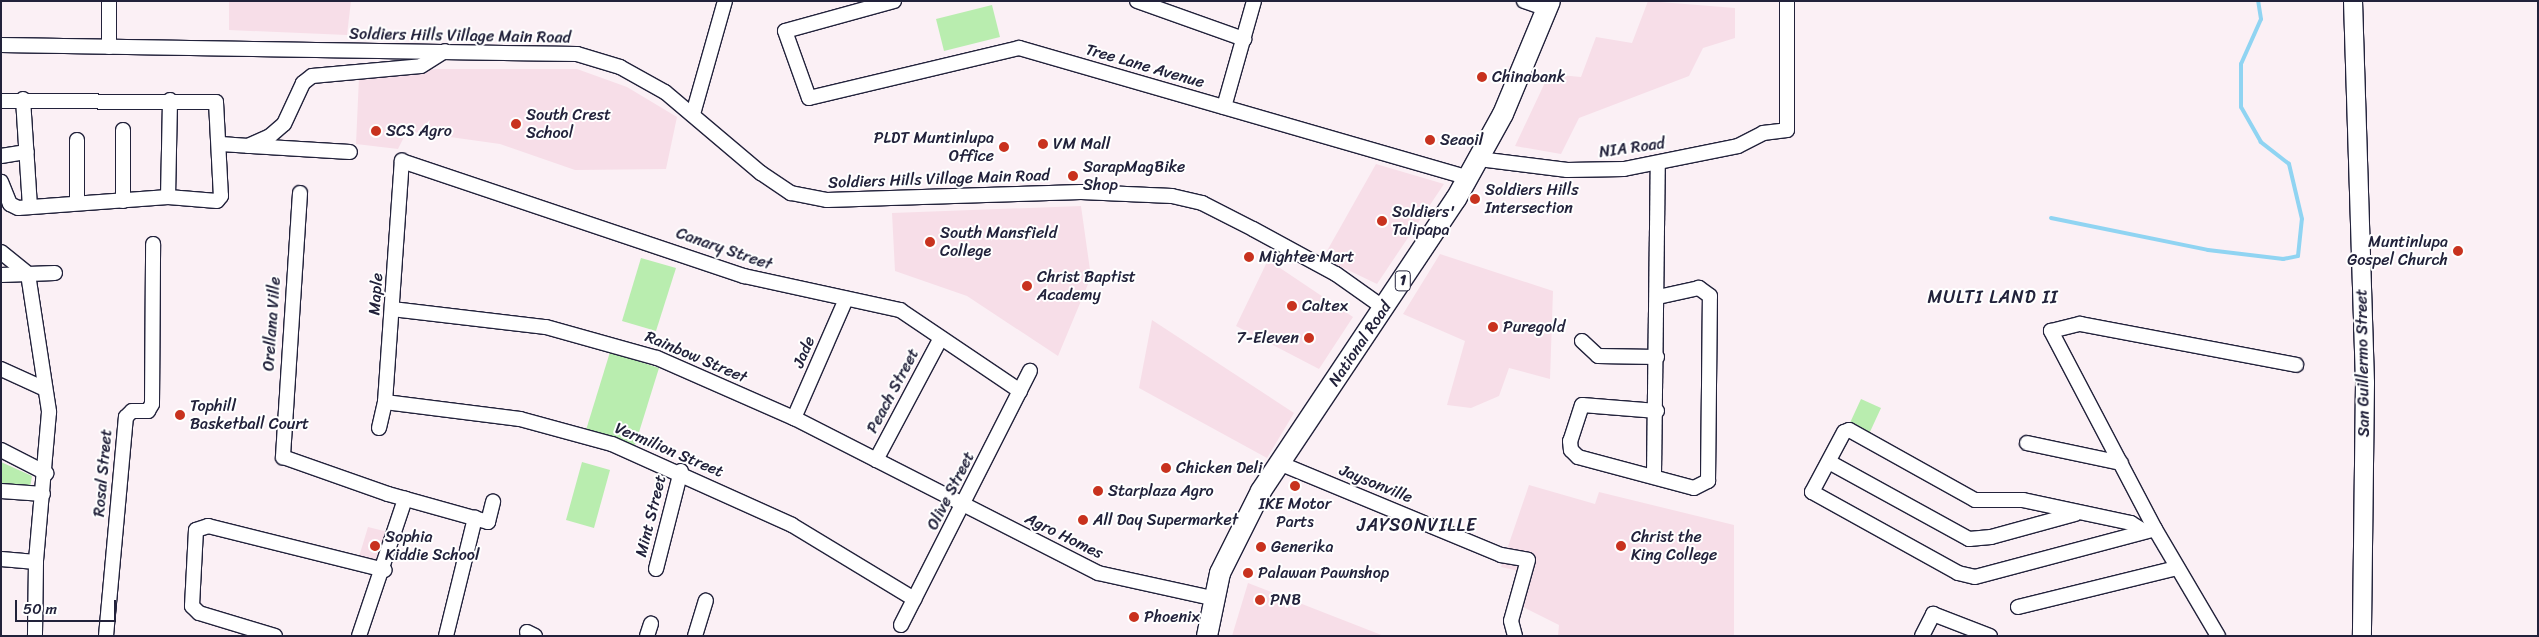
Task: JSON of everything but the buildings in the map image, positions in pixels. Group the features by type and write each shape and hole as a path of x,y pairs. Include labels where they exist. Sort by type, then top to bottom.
{"highway":[{"name":"National Road","path":"1207,636 1212,598 1225,561 1279,463 1384,308 1468,178 1548,5"}],"main road":[{"name":"San Guillermo Street","path":"2353,1 2365,384 2362,636"}],"street":[{"path":"109,1 109,47"},
{"path":"693,114 725,1"},
{"name":"Tree Lane Avenue","path":"894,1 784,31 809,98 1019,48 1468,178"},
{"path":"1137,1 1244,39"},
{"path":"1224,107 1254,1"},
{"path":"1524,1 1548,5"},
{"name":"NIA Road","path":"1478,159 1594,171 1658,163 1787,130 1787,1"},
{"name":"Soldiers Hills Village Main Road","path":"1,45 555,52 597,58 640,77 693,114 778,186 810,198 1139,193 1202,203 1336,274 1384,308"},
{"path":"248,146 284,124 303,83 312,76 421,66 445,51"},
{"path":"23,99 30,207"},
{"path":"1,101 23,99 216,102 221,144 219,201 168,197 13,208 1,182"},
{"path":"168,197 170,100"},
{"path":"122,130 123,201"},
{"path":"77,140 77,203"},
{"path":"221,144 350,152"},
{"path":"1,156 27,152"},
{"name":"Canary Street","path":"402,161 744,276 900,310 1020,391"},
{"name":"Maple","path":"379,428 385,402 402,161"},
{"path":"1654,474 1657,411 1658,163"},
{"name":"Orellana Ville","path":"300,193 283,457 405,499"},
{"name":"Rosal Street","path":"106,636 126,417 132,411 148,411 152,404 153,244"},
{"path":"1,252 28,274 49,426 36,562 35,636"},
{"path":"1,275 55,273"},
{"path":"1657,411 1582,405 1570,441 1578,457 1654,474 1694,488 1708,481 1710,296 1699,288 1658,297"},
{"name":"Jade","path":"794,418 846,299"},
{"name":"Rainbow Street","path":"392,309 546,326 598,339 657,358 794,418 964,505"},
{"path":"2218,636 2177,568 2148,529 2121,463 2051,331 2080,324 2296,365"},
{"name":"Peach Street","path":"876,460 941,338"},
{"path":"1582,341 1598,356 1657,357"},
{"path":"1,369 45,389"},
{"name":"Olive Street","path":"901,625 964,505 1030,371"},
{"name":"Vermilion Street","path":"385,402 520,419 612,444 681,471 792,524 914,599"},
{"path":"1849,430 1975,500 2015,499 2148,529 1994,573 1967,575 1814,496 1812,490 1849,430"},
{"path":"2026,443 2121,463"},
{"path":"1,450 46,472"},
{"path":"1829,462 1969,539 1991,537 2078,513"},
{"name":"Jaysonville","path":"1279,463 1501,555 1528,560 1511,621 1515,636"},
{"name":"Mint Street","path":"656,569 681,471"},
{"path":"1,491 43,494"},
{"path":"359,636 385,570 405,499 488,522 493,502"},
{"name":"Agro Homes","path":"964,505 1098,573 1212,598"},
{"path":"446,636 475,518"},
{"path":"275,636 199,613 192,606 196,530 208,526 385,570"},
{"path":"1,559 36,562"},
{"path":"2018,607 2177,568"},
{"path":"695,636 706,601"},
{"path":"1922,636 1933,614 1990,636"}],"shaded area":[{"path":"229,1 351,1 347,35 229,30"},
{"path":"1648,1 1735,8 1735,38 1703,48 1689,76 1579,118 1561,154 1515,146 1549,74 1581,77 1596,37 1632,43"},
{"name":"South Crest School","path":"436,69 577,69 627,87 677,117 666,169 575,170 500,144 407,131 398,149 356,144 359,77"},
{"name":"Soldiers' Talipapa","path":"1376,164 1444,184 1377,284 1323,258"},
{"name":"Christ Baptist Academy","path":"1081,206 1091,277 1058,356 967,296 895,271 892,213"},
{"name":"Puregold","path":"1440,254 1553,291 1550,379 1509,368 1499,396 1471,408 1447,405 1465,341 1403,314"},
{"name":"Caltex","path":"1268,260 1353,317 1319,369 1236,326"},
{"path":"1152,320 1294,413 1267,458 1139,388"},
{"name":"Christ the King College","path":"1529,485 1595,504 1599,492 1734,525 1734,636 1558,636 1559,625 1511,601 1519,571 1501,567"},
{"name":"Sophia Kiddie School","path":"368,527 392,533 381,565 358,560"},
{"path":"1248,583 1384,636 1232,636"}],"green space":[{"path":"992,5 1000,37 944,51 936,19"},
{"path":"641,258 676,268 656,331 622,321"},
{"path":"610,352 659,368 635,445 586,430"},
{"path":"1861,399 1881,408 1869,434 1849,425"},
{"path":"1,462 32,476 30,488 1,486"},
{"path":"582,462 610,470 594,528 566,520"}],"waterway":[{"path":"2051,218 2208,250 2283,259 2298,256 2302,219 2289,164 2261,142 2241,107 2241,64 2261,19 2258,1"}],"place":[{"name":"Chinabank","path":"1482,77"},
{"name":"South Crest School","path":"516,124"},
{"name":"SCS Agro","path":"376,131"},
{"name":"Seaoil","path":"1430,140"},
{"name":"VM Mall","path":"1043,144"},
{"name":"PLDT Muntinlupa Office","path":"1004,147"},
{"name":"SarapMagBike Shop","path":"1073,176"},
{"name":"Soldiers Hills Intersection","path":"1475,199"},
{"name":"Soldiers' Talipapa","path":"1382,221"},
{"name":"South Mansfield College","path":"930,242"},
{"name":"Muntinlupa Gospel Church","path":"2458,251"},
{"name":"Mightee Mart","path":"1249,257"},
{"name":"Christ Baptist Academy","path":"1027,286"},
{"name":"Caltex","path":"1292,306"},
{"name":"Puregold","path":"1493,327"},
{"name":"7-Eleven","path":"1309,338"},
{"name":"Tophill Basketball Court","path":"180,415"},
{"name":"Chicken Deli","path":"1166,468"},
{"name":"IKE Motor Parts","path":"1295,486"},
{"name":"Starplaza Agro","path":"1098,491"},
{"name":"All Day Supermarket","path":"1083,520"},
{"name":"Sophia Kiddie School","path":"375,546"},
{"name":"Christ the King College","path":"1621,546"},
{"name":"Generika","path":"1261,547"},
{"name":"Palawan Pawnshop","path":"1248,573"},
{"name":"PNB","path":"1260,600"},
{"name":"Phoenix","path":"1134,617"}],"district":[{"name":"MULTI LAND II","path":"1993,297"},
{"name":"JAYSONVILLE","path":"1417,525"}]}
